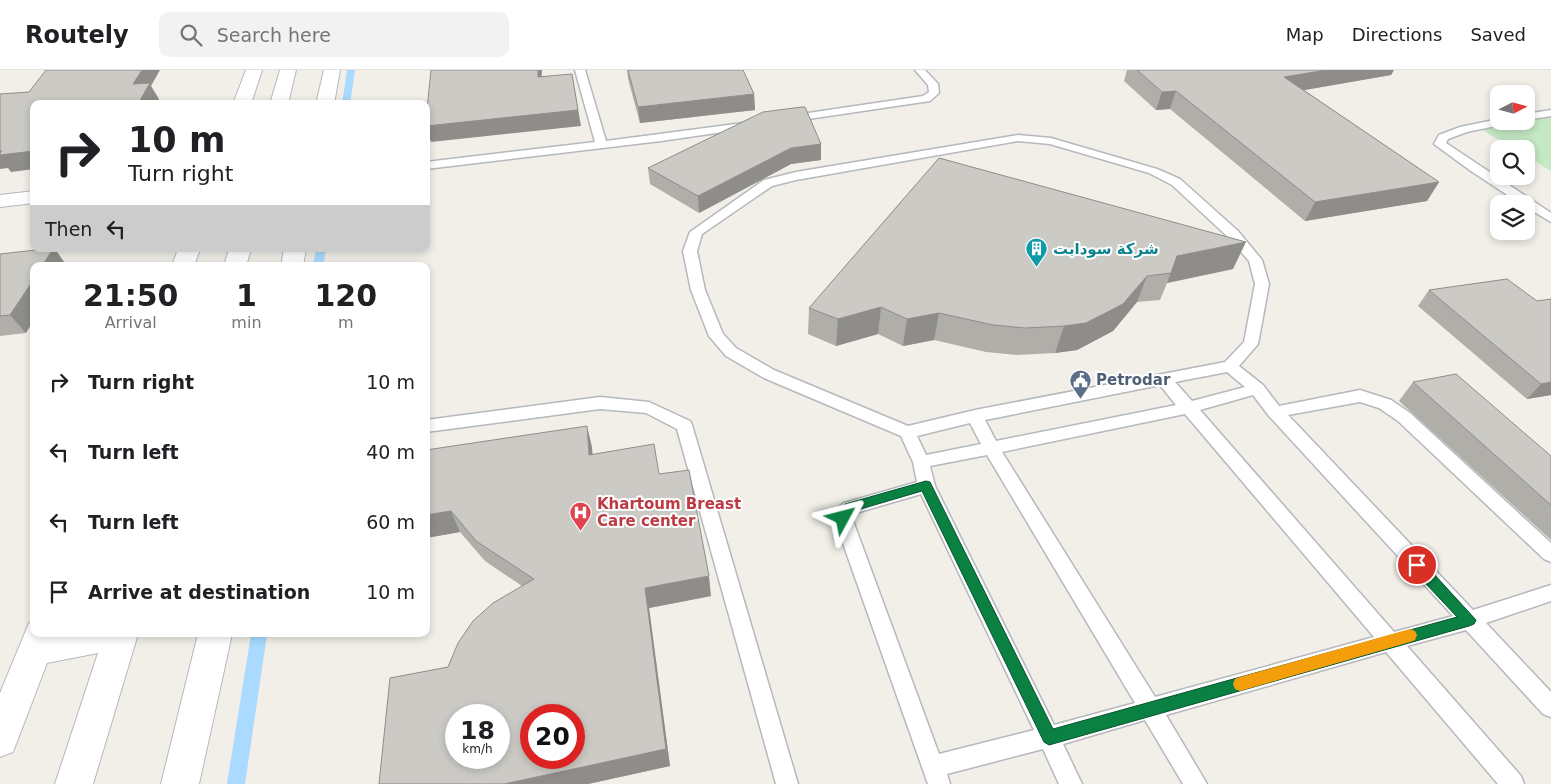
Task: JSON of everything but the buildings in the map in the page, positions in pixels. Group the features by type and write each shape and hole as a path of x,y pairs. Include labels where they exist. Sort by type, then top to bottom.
{"street":[{"path":"243,100 254,70"},
{"path":"280,100 288,70"},
{"path":"327,100 332,70"},
{"path":"0,201 30,197"},
{"path":"0,738 38,642 86,637"},
{"path":"74,784 119,637"},
{"path":"180,784 214,637"}],"lane":[{"path":"580,70 601,144"},
{"path":"779,121 926,99 934,93 933,84 920,70"},
{"path":"1535,116 1551,113"},
{"path":"430,165 661,138 759,124"},
{"path":"1490,124 1464,129 1443,137 1440,144 1475,170 1551,218"},
{"path":"1018,138 1051,142 1153,171 1176,182 1233,234 1255,260 1262,284 1251,344 1230,366 975,416 907,432 769,374 731,352 716,336 698,290 690,251 696,232 768,183 796,176 1018,138"},
{"path":"1230,366 1257,389 1275,412 1551,707"},
{"path":"1164,380 1513,784"},
{"path":"921,462 990,446 1188,408 1257,389"},
{"path":"1275,412 1360,396 1385,404 1404,417 1551,554"},
{"path":"430,425 600,403 649,408 684,425 756,668 787,784"},
{"path":"975,416 990,446 1196,784"},
{"path":"907,432 921,462 926,486 1071,784"},
{"path":"926,486 850,508 844,513 843,518 935,775 1049,737 1388,641 1469,620 1551,593"}],"green space":[{"path":"1551,117 1551,171 1535,161 1535,140 1499,140 1479,128 1490,126 1490,130 1535,130 1535,119"}],"waterway":[{"path":"347,100 351,70"},
{"path":"319,262 320,252"},
{"path":"236,784 259,637"}],"slow traffic":[{"path":"1240,684 1410,635"}],"place":[{"name":"شركة سودابت","path":"1037,268"},
{"name":"Petrodar","path":"1080,399"},
{"name":"Khartoum Breast Care center","path":"581,532"}],"route":[{"path":"843,518 844,513 850,508 926,486 1049,737 1388,641 1469,620 1417,565"}]}
